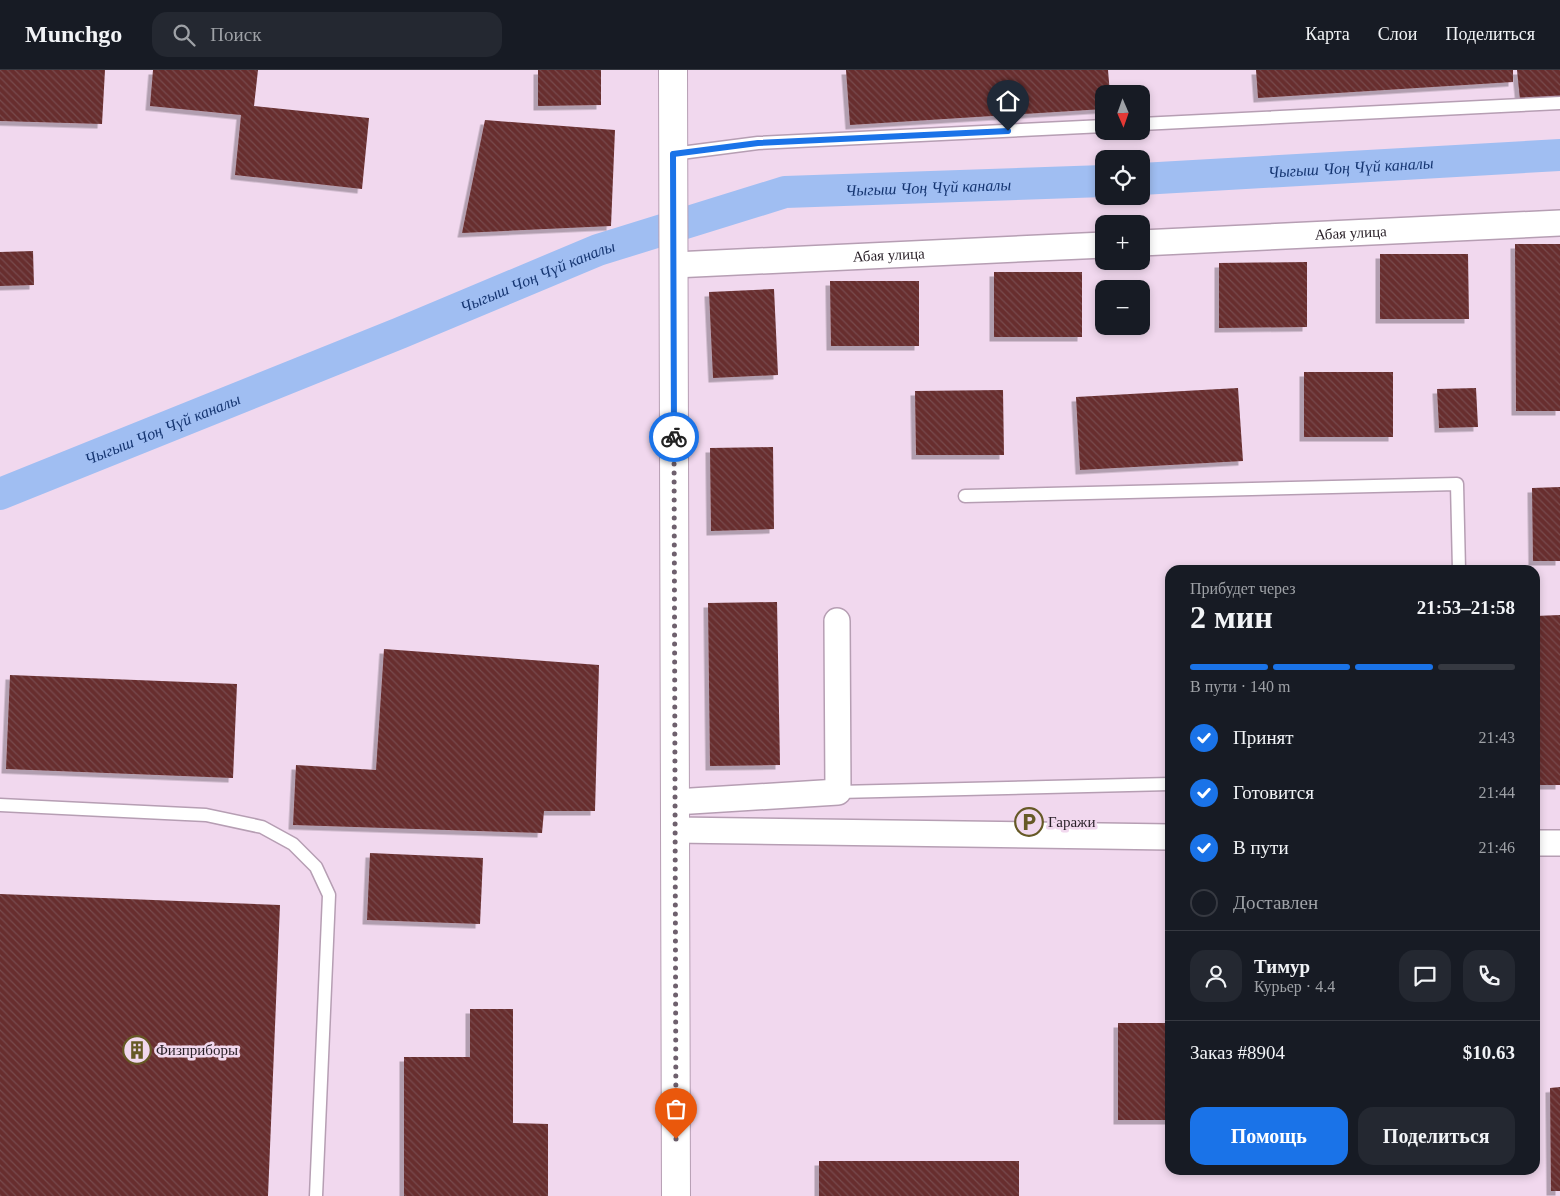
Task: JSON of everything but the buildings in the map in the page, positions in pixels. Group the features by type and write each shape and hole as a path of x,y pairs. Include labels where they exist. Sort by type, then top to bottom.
{"street":[{"path":"673,70 676,1196"},
{"name":"Абая улица","path":"1150,243 1560,223"},
{"name":"Абая улица","path":"673,252 1095,245"},
{"path":"675,802 838,792 837,621"},
{"path":"675,830 1165,837"},
{"path":"1540,843 1560,843"}],"lane":[{"path":"1150,124 1560,104"},
{"path":"673,154 758,143 1095,126"},
{"path":"964,496 1457,484 1459,565"},
{"path":"838,792 1165,784"},
{"path":"0,805 206,815 262,827 293,844 316,868 329,895 316,1196"}],"waterway":[{"name":"Чыгыш Чоң Чүй каналы","path":"1150,178 1560,155"},
{"name":"Чыгыш Чоң Чүй каналы","path":"0,494 400,333 598,250 785,192 1095,181"}],"way so far":[{"path":"674,437 676,1139"}],"place":[{"name":"Гаражи","path":"1029,822"},
{"name":"Физприборы","path":"137,1050"}],"route":[{"path":"674,437 673,154 758,143 1008,131"}]}
